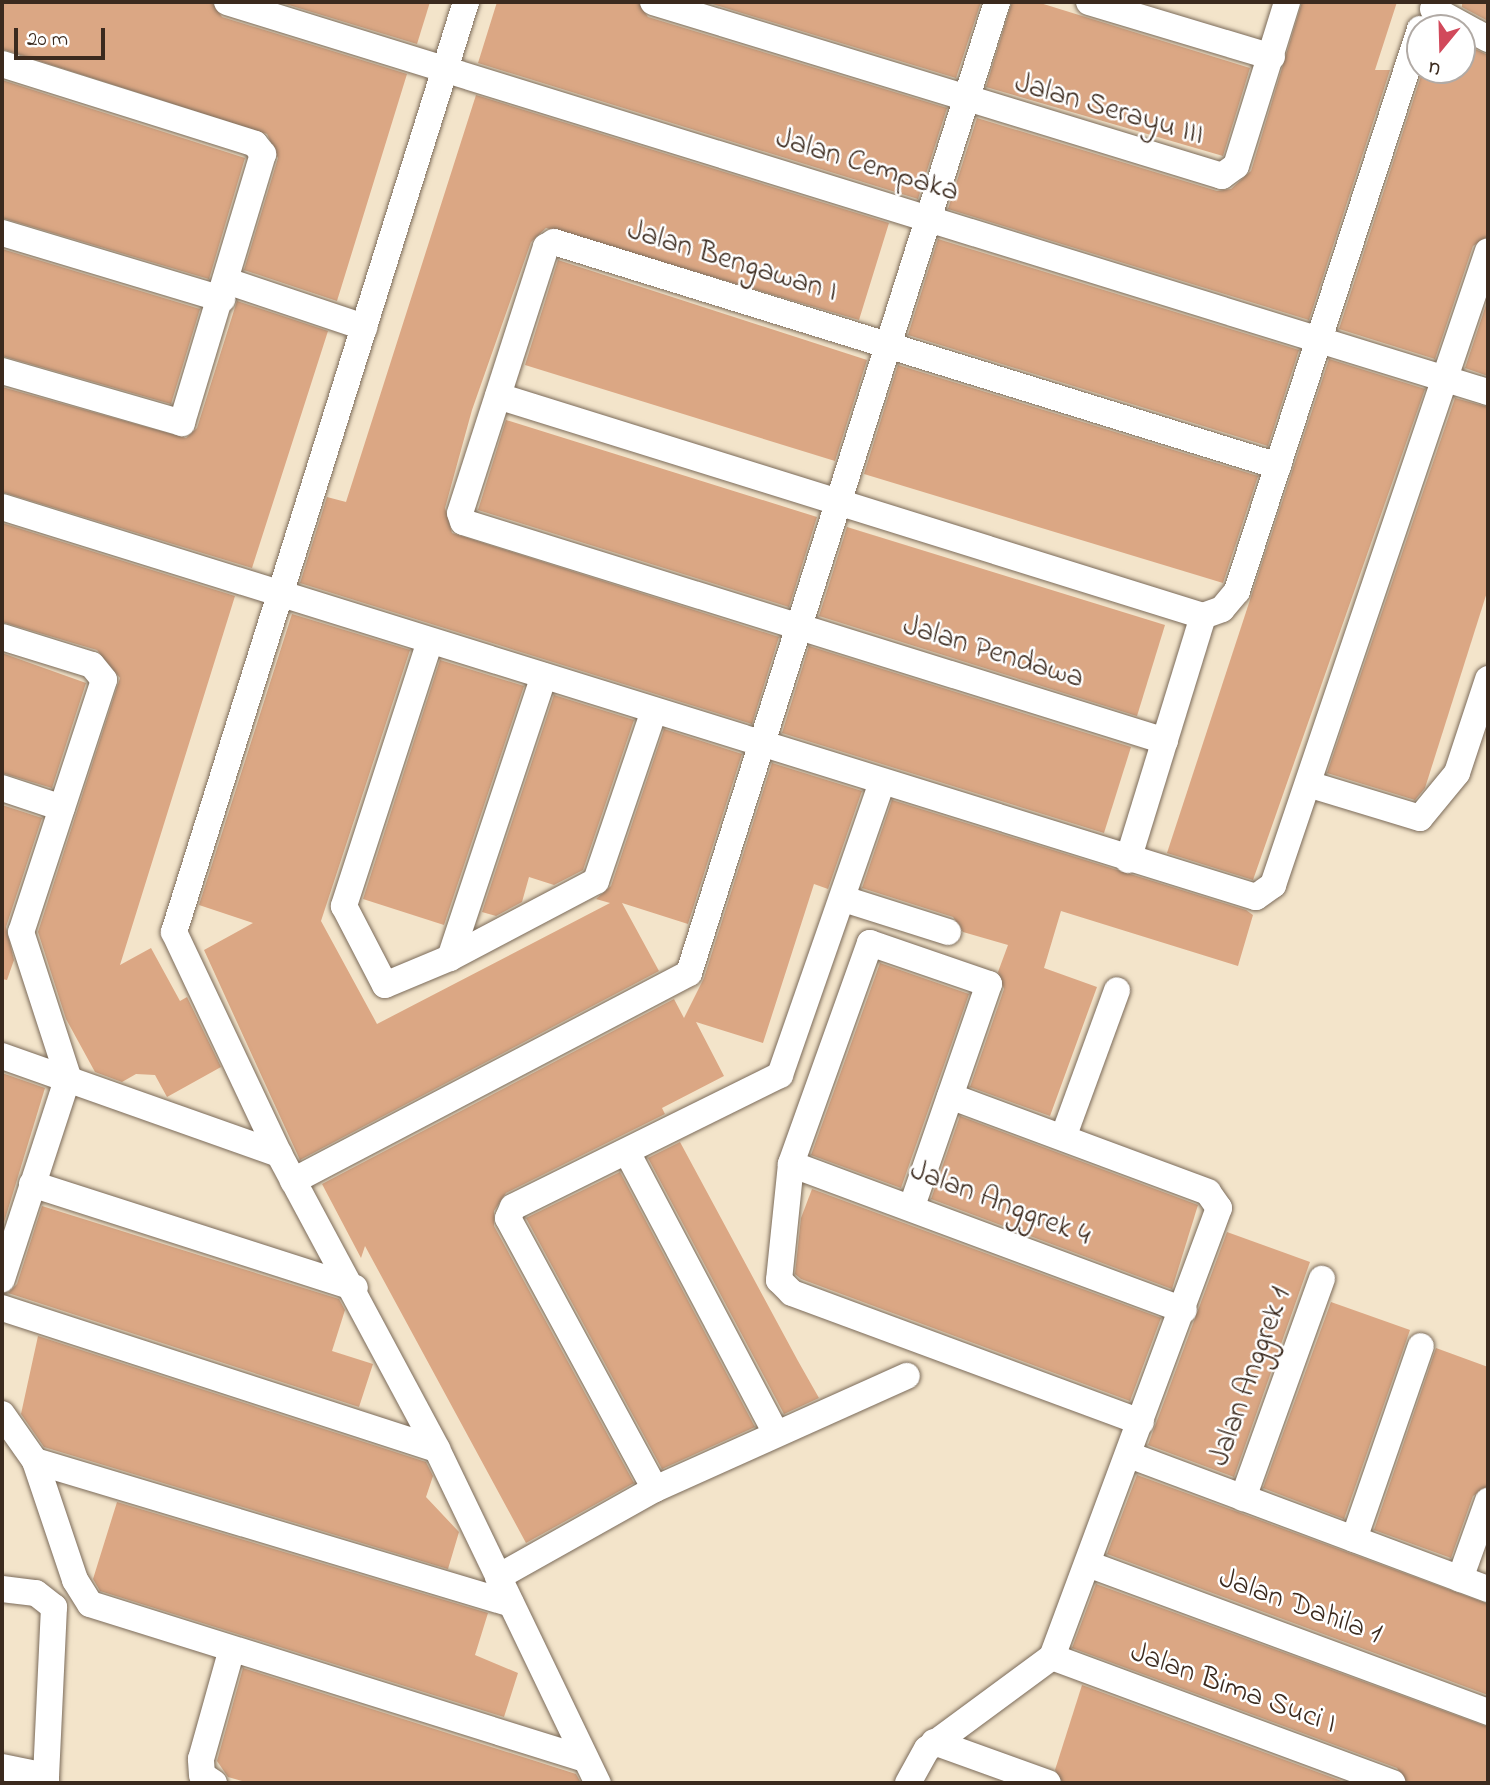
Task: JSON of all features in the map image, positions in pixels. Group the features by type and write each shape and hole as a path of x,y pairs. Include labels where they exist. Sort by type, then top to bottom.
{"street":[{"name":"Jalan Cempaka","path":"227,2 1488,392"},
{"path":"466,2 174,932 279,1154 355,1288 598,1783"},
{"name":"Jalan Serayu III","path":"653,2 966,102 1217,176 1233,172 1272,57"},
{"path":"293,1181 689,973 802,628 997,2"},
{"path":"1088,2 1272,57 1287,2"},
{"path":"2,64 260,148 224,290 188,415 179,424 2,371"},
{"path":"498,396 1203,616 1222,609 1237,592 1316,339 1406,78"},
{"path":"2,233 364,327"},
{"name":"Jalan Bengawan I","path":"498,396 547,247 554,242 1278,466"},
{"path":"2,507 279,597 544,676 1248,897 1264,896 1308,784 1488,251"},
{"name":"Jalan Pendawa","path":"498,396 460,513 463,522 1165,741"},
{"path":"1128,860 1203,616"},
{"path":"2,637 92,665 104,676 62,807 11,929 68,1077 2,1279"},
{"path":"430,641 344,906 381,983 395,985 600,876 654,711"},
{"path":"450,958 544,676"},
{"path":"1308,784 1420,818 1457,773 1488,679"},
{"path":"655,1489 508,1217 513,1207 780,1075 844,899 881,782"},
{"path":"2,788 62,807"},
{"path":"844,899 948,932"},
{"path":"912,1206 989,984 868,944 791,1164 777,1269 792,1293 1141,1422"},
{"path":"1064,1135 1117,989"},
{"path":"2,1056 68,1077 279,1154"},
{"path":"908,1783 919,1756 934,1742 1052,1657 1184,1310 1217,1200 1064,1135 950,1096"},
{"path":"627,1152 776,1433"},
{"name":"Jalan Anggrek 4","path":"791,1164 912,1206 1184,1310"},
{"path":"32,1184 355,1288"},
{"name":"Jalan Anggrek 1","path":"1244,1498 1322,1279"},
{"path":"2,1308 436,1449"},
{"path":"1354,1539 1420,1346"},
{"path":"498,1577 655,1489 907,1376"},
{"path":"2,1414 35,1461 75,1580 90,1604 231,1652 585,1759"},
{"path":"1129,1455 1488,1589"},
{"path":"35,1461 511,1604"},
{"path":"1460,1579 1488,1501"},
{"name":"Jalan Dahila 1","path":"1088,1564 1488,1712"},
{"path":"2,1589 36,1593 54,1607 46,1779 2,1767"},
{"path":"214,1783 202,1775 201,1759 231,1652"},
{"name":"Jalan Bima Suci I","path":"1052,1657 1392,1783"},
{"path":"934,1742 1048,1783"}],"building":[{"path":"2,2 212,2 222,17 407,74 337,301 244,270 278,158 267,134 2,49"},
{"path":"279,2 430,2 417,44"},
{"path":"497,2 638,2 648,17 947,108 918,199 478,63"},
{"path":"706,2 981,2 956,78"},
{"path":"1012,2 1037,2 1250,68 1223,156 986,87"},
{"path":"1302,2 1397,2 1375,70 1390,70 1309,320 948,209 977,118 1217,191 1231,189 1251,171"},
{"path":"1462,2 1488,2 1488,21 1476,14 1462,7"},
{"path":"1476,49 1488,55 1488,236 1473,246 1435,359 1339,329 1418,84 1476,84"},
{"path":"2,80 245,158 209,279 2,218"},
{"path":"476,95 889,223 859,320 546,228 531,242 472,410 445,508 452,533 779,637 752,724 300,583 327,497 346,502"},
{"path":"938,239 1299,350 1268,446 908,335"},
{"path":"2,249 200,309 171,404 2,356"},
{"path":"558,260 867,360 835,461 525,365"},
{"path":"1488,299 1488,376 1465,368"},
{"path":"237,301 328,331 252,568 2,492 2,387 186,438 197,428"},
{"path":"1329,359 1425,389 1253,880 1167,853"},
{"path":"898,365 1258,476 1223,583 864,474"},
{"path":"1455,398 1488,407 1488,589 1425,788 1415,800 1327,773"},
{"path":"506,420 817,517 789,607 478,510"},
{"path":"2,523 235,596 120,965 151,948 180,1001 187,997 221,1067 167,1097 155,1075 136,1074 122,1082 95,1072 66,1019 38,932 120,678 97,650 2,622"},
{"path":"847,527 1165,625 1137,716 819,616"},
{"path":"292,614 410,650 321,921 377,1024 610,903 596,899 611,886 664,729 742,754 688,924 622,903 659,971 300,1160 204,950 253,923 199,905"},
{"path":"809,646 1131,747 1104,833 782,733"},
{"path":"2,653 86,683 52,788 2,773"},
{"path":"440,660 524,686 444,925 363,899"},
{"path":"554,695 634,720 583,870 554,885 529,877 522,902 496,916 482,912"},
{"path":"772,763 862,791 828,889 814,884 763,1043 696,1022 724,1076 662,1108 665,1114 506,1193 494,1211 494,1226 634,1483 526,1543 365,1246 361,1258 322,1184 674,999 684,1018 704,978"},
{"path":"892,800 1246,910 1253,915 1238,966 1061,911 1044,968 1097,987 1050,1116 970,1087 1004,989 998,972 1008,945 963,932 953,917 862,888"},
{"path":"2,805 42,818 6,927 14,960 7,980 2,979"},
{"path":"880,963 969,994 901,1188 811,1155"},
{"path":"2,1073 45,1088 2,1229"},
{"path":"960,1116 1198,1205 1172,1289 931,1199"},
{"path":"680,1142 819,1398 784,1414 648,1158"},
{"path":"620,1172 755,1427 662,1469 526,1218"},
{"path":"812,1189 1161,1318 1130,1401 801,1279 795,1274 801,1218"},
{"path":"42,1206 339,1299 345,1310 332,1351 373,1364 359,1407 8,1293 17,1284"},
{"path":"1227,1232 1310,1262 1234,1477 1148,1445"},
{"path":"1331,1302 1410,1330 1344,1519 1263,1488"},
{"path":"38,1336 426,1462 433,1476 426,1497 459,1532 448,1569 44,1447 21,1414"},
{"path":"1436,1348 1488,1367 1488,1486 1473,1496 1451,1558 1374,1530"},
{"path":"1137,1475 1488,1604 1488,1695 1107,1554"},
{"path":"117,1502 488,1613 475,1655 518,1673 504,1717 100,1591 93,1579"},
{"path":"1096,1584 1488,1727 1488,1783 1407,1783 1397,1768 1072,1648"},
{"path":"243,1668 576,1774 581,1783 249,1783 228,1777 217,1761"},
{"path":"1082,1685 1347,1783 1063,1783 1055,1770"}]}
